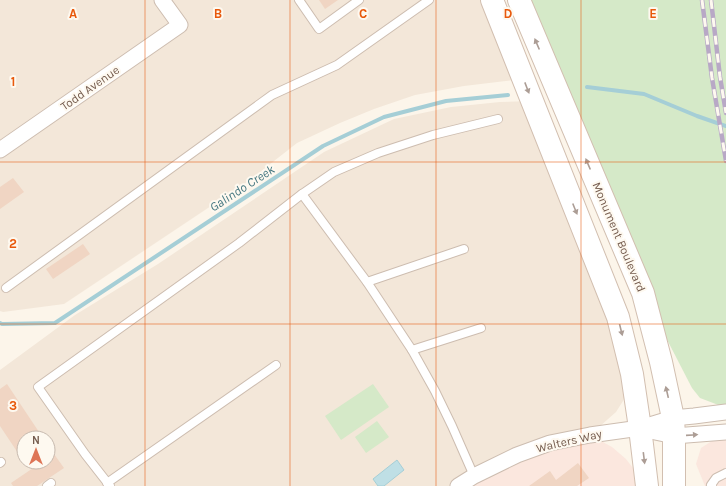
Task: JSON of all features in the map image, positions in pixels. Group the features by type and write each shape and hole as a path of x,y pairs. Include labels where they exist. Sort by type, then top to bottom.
{"main road":[{"path":"492,0 618,318 632,374 647,486"},
{"name":"Monument Boulevard","path":"519,0 643,293 661,362 674,427 674,486"}],"street":[{"name":"Todd Avenue","path":"0,150 180,25 162,0"},
{"path":"674,427 694,416 726,412"},
{"path":"640,428 674,427 726,432"},
{"name":"Walters Way","path":"458,486 474,476 517,455 550,443 590,435 640,428"}],"lane":[{"path":"299,0 319,29 359,0"},
{"path":"6,288 272,95 337,65 429,0"},
{"path":"276,365 108,484 84,454 38,387 239,243 302,194 334,172 378,153 433,135 498,119"},
{"path":"302,194 367,282 412,350 449,419 474,476"},
{"path":"367,282 464,249"},
{"path":"412,350 481,328"},
{"path":"712,486 711,485 716,478 726,473"}],"shaded area":[{"path":"0,0 492,0 523,79 464,86 415,95 374,109 340,123 297,143 250,180 64,304 3,312 0,311"},
{"path":"532,101 618,317 626,391 623,401 616,412 590,435 458,486 0,486 0,370 75,315 158,264 324,152 394,119 451,107 500,102"},
{"path":"726,434 726,486 705,486 696,464 701,448"},
{"path":"590,435 612,447 626,459 647,486 458,486"}],"green space":[{"path":"519,0 726,0 726,406 721,406 700,398 692,388 643,293"},
{"path":"373,384 389,407 341,440 325,416"},
{"path":"377,421 389,437 366,453 355,437"}],"water":[{"path":"397,460 404,470 384,486 378,486 373,479"}],"building":[{"path":"319,0 338,0 325,9"},
{"path":"13,178 24,192 0,209 0,187"},
{"path":"83,244 90,254 53,279 46,269"},
{"path":"7,384 38,430 16,430 16,450 0,426 0,389"},
{"path":"56,457 64,468 37,486 13,486 11,483 30,470 56,470"},
{"path":"578,463 589,478 577,486 529,486 550,471 556,480"}],"waterway":[{"name":"Galindo Creek","path":"587,87 644,94 697,116 726,126"},
{"name":"Galindo Creek","path":"0,323 55,323 323,146 384,117 446,101 508,95"}],"railway":[{"path":"702,0 712,78 726,161"},
{"path":"711,0 720,77 726,113"}]}
